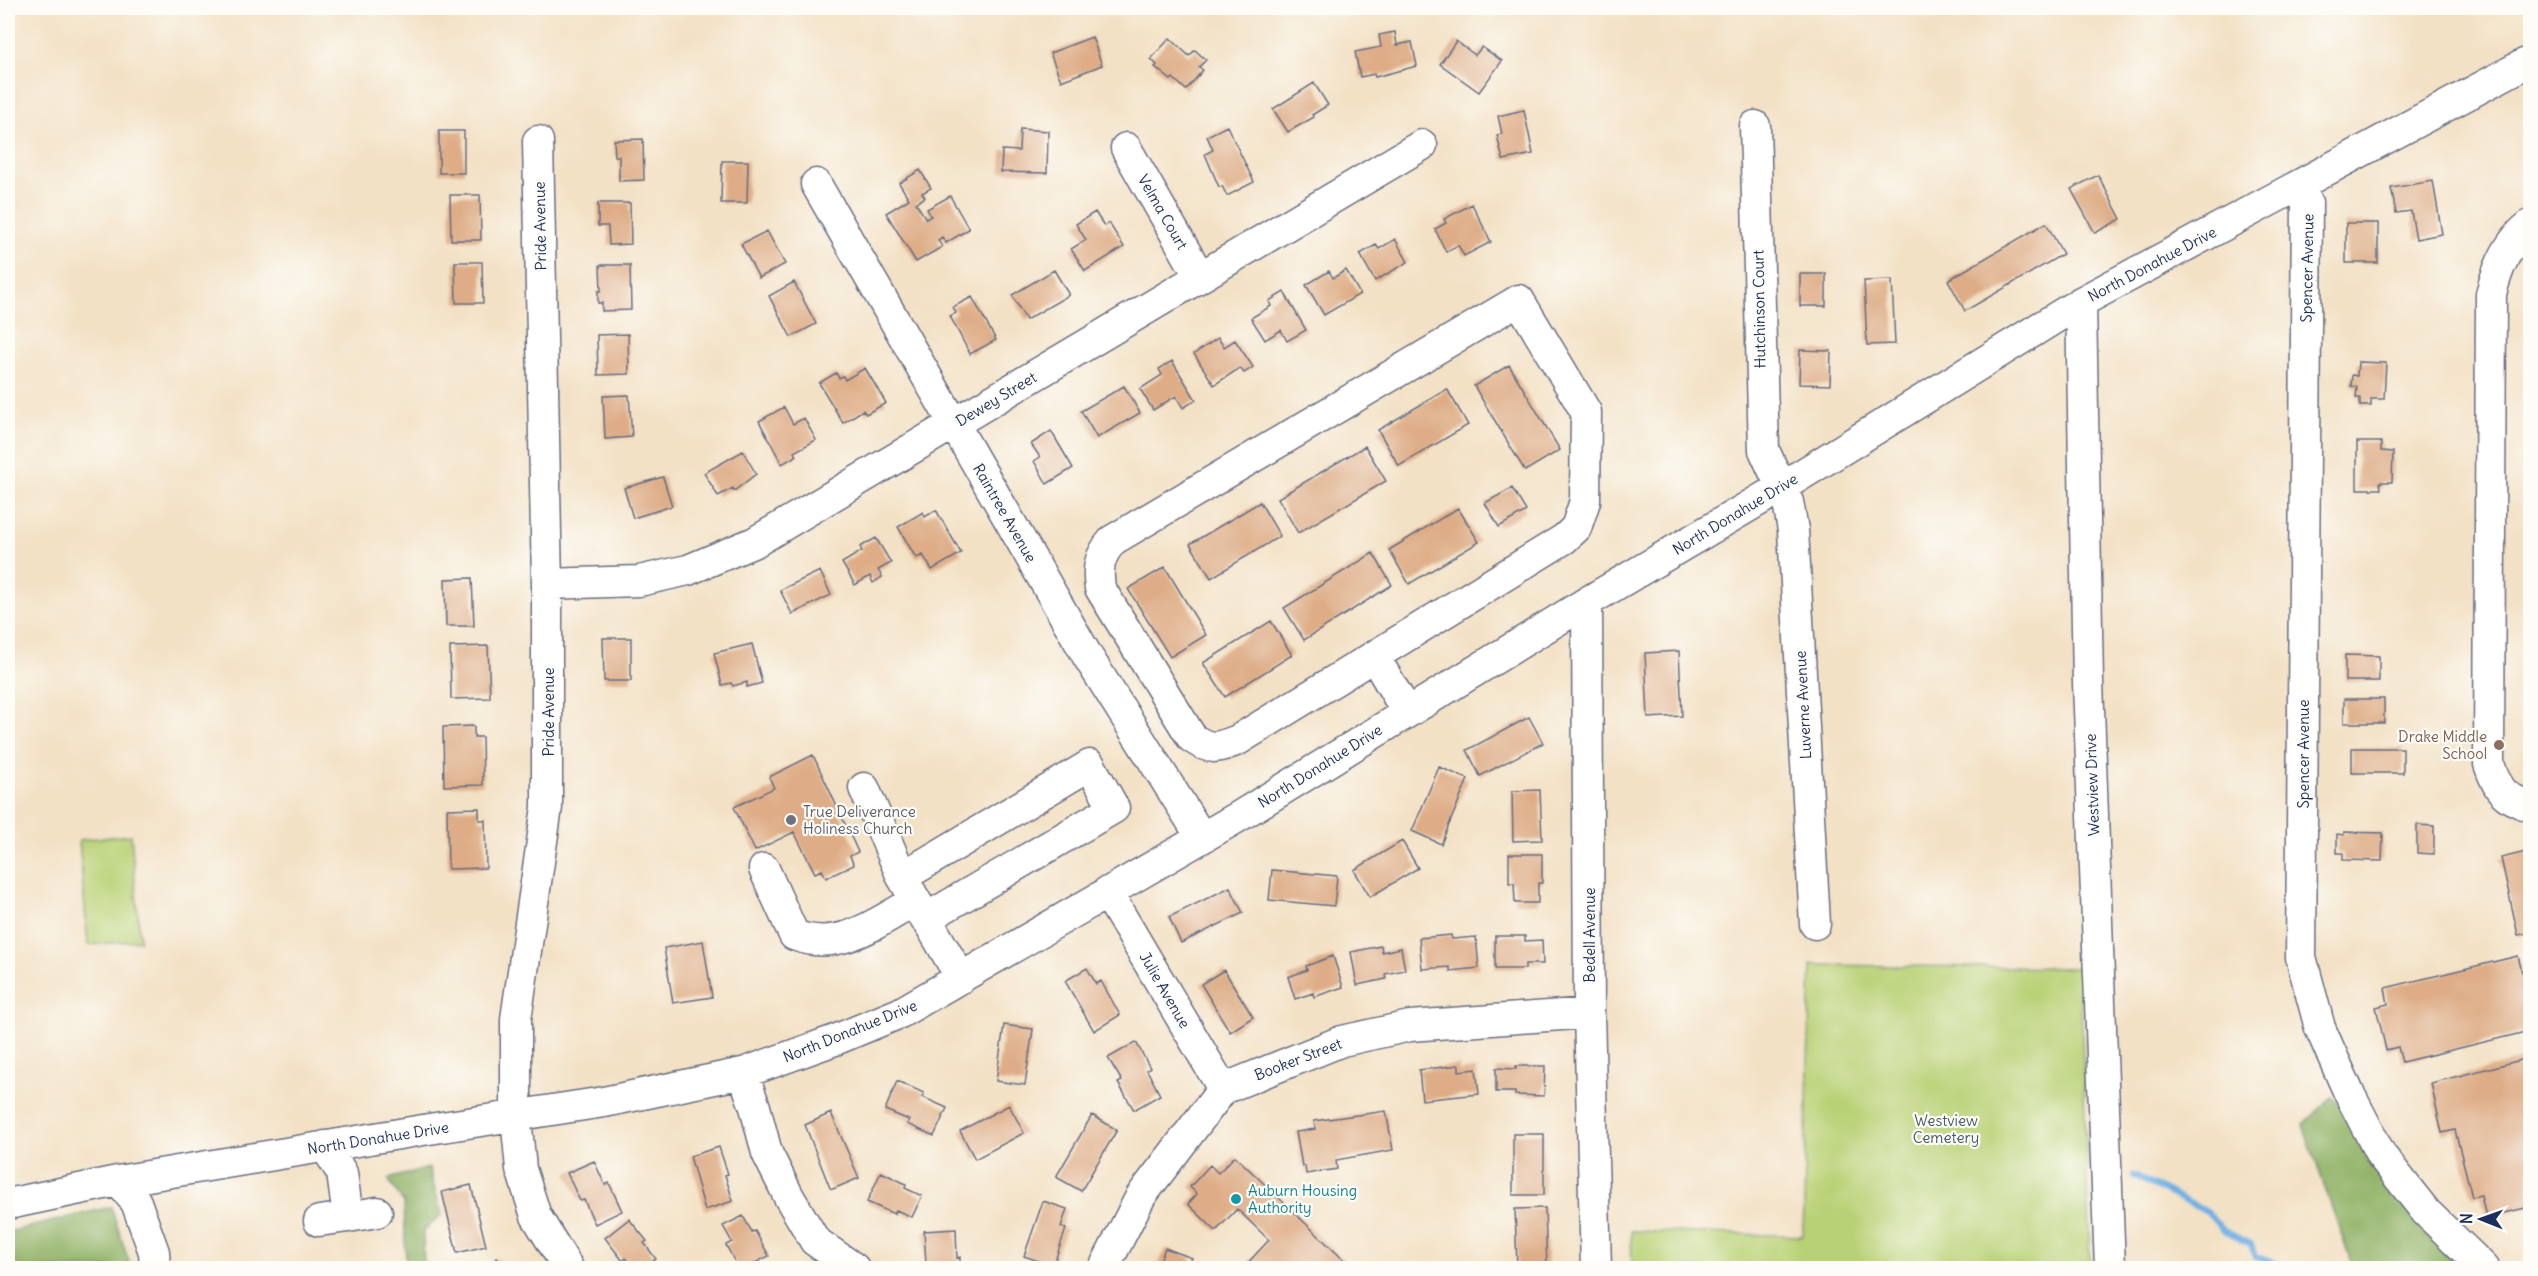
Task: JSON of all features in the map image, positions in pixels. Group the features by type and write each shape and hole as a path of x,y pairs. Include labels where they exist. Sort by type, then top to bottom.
{"street":[{"name":"North Donahue Drive","path":"8,1204 118,1181 604,1102 743,1073 835,1040 900,1013 1202,838 1587,602 1780,488 2081,302 2530,61"},
{"name":"Hutchinson Court","path":"1755,126 1764,450 1780,488"},
{"name":"Pride Avenue","path":"538,141 547,584 547,807 516,1019 516,1117 521,1169 536,1216 568,1269"},
{"name":"Dewey Street","path":"547,584 614,584 639,581 688,570 755,542 1422,145"},
{"name":"Velma Court","path":"1126,148 1200,277"},
{"name":"Raintree Avenue","path":"816,184 1088,657 1202,838"},
{"name":"Spencer Avenue","path":"2298,186 2307,202 2301,957 2320,1028 2349,1093 2381,1155 2426,1212 2484,1269"},
{"path":"2530,225 2520,232 2496,271 2491,294 2489,747 2489,764 2496,784 2512,801 2530,806"},
{"path":"1519,300 1586,412 1585,501 1576,528 1564,539 1238,740 1220,747 1205,747 1192,738 1127,631 1100,588 1097,569 1103,552 1113,540 1519,300"},
{"name":"Westview Drive","path":"2081,302 2088,682 2110,1269"},
{"name":"Luverne Avenue","path":"1780,488 1788,502 1793,530 1815,924"},
{"name":"Bedell Avenue","path":"1587,602 1589,1013 1596,1269"},
{"path":"1088,657 1127,631"},
{"path":"1374,656 1407,712"},
{"path":"764,868 794,935 809,941 830,942 863,930 914,899 1090,765 1114,808 914,899"},
{"path":"864,788 914,899 961,978"},
{"name":"Julie Avenue","path":"1107,891 1223,1089"},
{"name":"Booker Street","path":"1223,1089 1342,1041 1410,1026 1589,1013"},
{"path":"743,1073 767,1153 789,1197 814,1241 854,1269"},
{"path":"1104,1269 1141,1196 1223,1089"},
{"path":"325,1146 342,1173 334,1219 377,1212"},
{"path":"118,1181 120,1200 144,1261 154,1269"}],"green space":[{"path":"131,835 140,940 88,945 79,840"},
{"name":"Westview Cemetery","path":"1811,965 2080,968 2090,1268 1632,1268 1631,1231 1803,1236"},
{"path":"2332,1097 2484,1268 2353,1268 2303,1125"},
{"path":"429,1168 442,1215 423,1231 424,1268 406,1268 404,1203 388,1179"},
{"path":"111,1207 131,1268 8,1268 8,1232"}],"building":[{"path":"1395,32 1397,45 1412,42 1417,66 1375,77 1374,74 1360,77 1355,52 1381,47 1379,35"},
{"path":"1092,37 1102,65 1061,81 1050,53"},
{"path":"1170,38 1189,56 1195,50 1206,60 1199,67 1203,70 1186,90 1173,78 1171,80 1155,67 1157,65 1151,59"},
{"path":"1456,41 1475,55 1482,47 1502,61 1479,92 1440,64"},
{"path":"1314,83 1328,105 1312,115 1314,117 1288,132 1273,109"},
{"path":"1524,110 1533,154 1503,160 1497,135 1502,134 1498,116"},
{"path":"1227,126 1254,182 1227,196 1222,186 1219,187 1205,154 1213,150 1207,136"},
{"path":"1020,129 1048,131 1047,173 1001,172 1002,150 1019,151"},
{"path":"439,131 464,131 464,173 439,173"},
{"path":"643,139 644,180 619,181 619,156 615,156 614,140"},
{"path":"722,161 748,161 747,203 721,203"},
{"path":"920,170 931,188 922,193 925,197 916,203 926,219 931,216 927,209 950,196 969,229 946,243 942,237 938,240 942,247 916,262 886,213 909,199 899,183"},
{"path":"2098,175 2121,219 2095,233 2071,189"},
{"path":"2433,181 2442,234 2416,239 2411,211 2396,213 2391,188"},
{"path":"450,195 480,195 481,240 451,240"},
{"path":"598,203 630,203 631,244 609,245 608,226 598,226"},
{"path":"1472,204 1491,242 1464,256 1458,245 1446,252 1435,229 1446,223 1444,219"},
{"path":"1095,212 1104,226 1109,223 1124,247 1085,271 1071,249 1086,240 1076,224"},
{"path":"2046,223 2063,254 1965,311 1948,280"},
{"path":"2346,223 2378,223 2378,263 2346,263"},
{"path":"767,231 785,264 759,278 741,244"},
{"path":"1395,239 1408,262 1375,281 1360,254 1376,245 1379,249"},
{"path":"455,262 482,262 483,303 456,303"},
{"path":"600,265 630,265 631,310 602,311 602,303 598,303 598,291 601,291"},
{"path":"1054,270 1069,295 1026,320 1012,295"},
{"path":"1346,270 1360,294 1324,315 1306,285 1329,271 1333,278"},
{"path":"1800,274 1826,274 1826,306 1800,306"},
{"path":"1892,280 1895,344 1867,345 1864,281"},
{"path":"794,282 816,324 791,337 769,296"},
{"path":"1284,292 1306,330 1287,341 1281,330 1265,340 1251,318 1271,306 1269,301"},
{"path":"972,297 996,340 970,354 950,316 956,313 953,307"},
{"path":"628,334 629,374 598,375 597,335"},
{"path":"1218,338 1224,347 1235,340 1253,367 1244,373 1240,368 1214,385 1194,354"},
{"path":"1800,350 1831,351 1830,385 1799,384"},
{"path":"1172,361 1196,400 1183,408 1176,396 1153,410 1140,389 1162,375 1159,369"},
{"path":"2358,362 2386,363 2384,399 2371,399 2371,406 2360,406 2360,398 2356,398 2357,387 2351,386 2352,375 2357,376"},
{"path":"1509,365 1560,450 1525,471 1474,386"},
{"path":"865,368 886,403 866,414 863,410 843,423 819,383 836,373 839,378 843,376 845,380"},
{"path":"1124,386 1140,413 1097,438 1081,411"},
{"path":"1447,389 1468,425 1399,466 1378,430"},
{"path":"629,395 632,437 605,439 603,396"},
{"path":"784,407 793,424 804,418 816,440 794,452 796,456 782,464 759,421"},
{"path":"1051,431 1073,468 1047,484 1034,461 1040,457 1031,444"},
{"path":"2357,442 2381,442 2381,451 2393,452 2392,482 2380,482 2381,489 2357,489"},
{"path":"1365,446 1386,481 1298,533 1278,498"},
{"path":"743,451 756,474 734,491 733,488 718,496 704,473"},
{"path":"663,477 672,506 633,518 624,488"},
{"path":"1512,488 1526,511 1499,527 1485,503"},
{"path":"1260,502 1280,536 1211,578 1190,544"},
{"path":"1458,508 1479,542 1409,584 1389,550"},
{"path":"936,510 961,553 932,570 923,555 916,558 898,527 923,512 925,517"},
{"path":"876,538 891,563 878,570 882,577 873,583 870,576 855,585 842,563 862,551 860,547"},
{"path":"1373,553 1392,585 1304,640 1284,608"},
{"path":"1165,567 1206,635 1170,657 1128,589"},
{"path":"820,571 831,595 792,614 780,590"},
{"path":"472,578 474,626 446,626 445,579"},
{"path":"1271,621 1292,655 1225,697 1203,663"},
{"path":"603,638 631,638 631,681 604,681"},
{"path":"752,644 762,683 747,687 747,682 733,686 731,683 722,685 714,653"},
{"path":"488,646 490,698 451,699 450,647"},
{"path":"1679,651 1682,716 1648,718 1645,653"},
{"path":"2345,655 2379,656 2379,681 2345,681"},
{"path":"2344,699 2384,699 2384,723 2344,723"},
{"path":"1529,717 1543,743 1480,776 1467,750"},
{"path":"474,726 474,737 482,737 483,785 444,786 443,727"},
{"path":"2352,748 2403,748 2403,773 2352,773"},
{"name":"True Deliverance Holiness Church","path":"813,755 858,852 850,856 854,865 826,878 822,870 815,873 794,832 755,851 734,807 774,788 769,777"},
{"path":"1439,767 1468,779 1441,844 1412,831"},
{"path":"1540,790 1542,840 1513,841 1512,791"},
{"path":"479,808 479,820 485,820 486,868 448,869 447,809"},
{"path":"2417,825 2434,826 2434,854 2417,853"},
{"path":"2344,832 2383,833 2382,861 2343,860 2343,853 2337,853 2337,834 2344,835"},
{"path":"1402,841 1418,868 1370,897 1354,870"},
{"path":"2530,851 2530,933 2518,935 2501,858"},
{"path":"1509,854 1542,854 1542,883 1538,883 1538,903 1515,903 1514,883 1509,883"},
{"path":"1272,870 1337,876 1334,906 1269,900"},
{"path":"1230,887 1243,913 1181,943 1169,917"},
{"path":"1451,935 1452,939 1476,937 1479,968 1450,971 1450,967 1422,969 1419,938"},
{"path":"1495,936 1525,936 1525,941 1542,940 1543,964 1525,964 1525,969 1495,969"},
{"path":"703,941 712,997 673,1003 664,948"},
{"path":"1381,946 1382,952 1401,948 1405,970 1385,974 1386,979 1357,985 1351,952"},
{"path":"1333,956 1343,987 1314,997 1313,993 1295,999 1288,977 1307,970 1306,966"},
{"path":"2518,956 2522,972 2530,970 2530,1031 2402,1062 2398,1047 2386,1050 2376,1007 2388,1004 2385,988"},
{"path":"1087,968 1096,984 1101,981 1120,1015 1094,1031 1065,981"},
{"path":"1224,970 1253,1017 1230,1032 1201,984"},
{"path":"1004,1025 1033,1029 1025,1085 996,1081"},
{"path":"1136,1042 1150,1068 1147,1070 1160,1095 1134,1110 1118,1083 1122,1081 1108,1058"},
{"path":"2529,1058 2530,1207 2486,1217 2481,1195 2472,1197 2455,1130 2442,1133 2431,1083"},
{"path":"1459,1065 1459,1071 1476,1069 1479,1094 1422,1100 1419,1070"},
{"path":"1516,1066 1545,1066 1544,1096 1496,1092 1496,1068 1516,1069"},
{"path":"897,1081 924,1093 922,1097 947,1108 934,1136 907,1124 909,1120 885,1110"},
{"path":"1009,1105 1024,1133 975,1159 960,1131"},
{"path":"1386,1111 1393,1150 1336,1160 1337,1169 1306,1174 1305,1166 1302,1166 1296,1132 1315,1129 1314,1121"},
{"path":"831,1113 859,1178 833,1189 830,1188 805,1125"},
{"path":"1092,1115 1117,1130 1081,1191 1056,1177"},
{"path":"1513,1134 1544,1134 1544,1195 1513,1195"},
{"path":"719,1147 728,1174 725,1175 733,1201 705,1210 690,1156"},
{"name":"Auburn Housing Authority","path":"1235,1156 1347,1263 1342,1268 1243,1268 1269,1240 1237,1209 1216,1231 1188,1204 1197,1194 1190,1187 1210,1165 1218,1173"},
{"path":"594,1161 605,1185 609,1183 622,1211 595,1224 584,1200 580,1201 567,1173"},
{"path":"881,1172 906,1184 905,1188 922,1196 912,1217 896,1210 894,1214 867,1202"},
{"path":"471,1185 486,1246 457,1253 442,1192"},
{"path":"1043,1201 1067,1209 1061,1227 1066,1229 1053,1266 1024,1256"},
{"path":"1545,1208 1547,1268 1517,1268 1515,1209"},
{"path":"743,1216 752,1232 755,1231 769,1256 745,1268 738,1268 726,1245 732,1242 723,1226"},
{"path":"629,1219 647,1241 644,1243 656,1259 644,1268 634,1268 626,1258 623,1261 605,1238"},
{"path":"956,1229 957,1258 960,1257 960,1268 931,1268 931,1264 926,1264 924,1231"},
{"path":"1165,1248 1192,1258 1188,1268 1157,1268"},
{"path":"497,1258 505,1268 483,1268"}],"waterway":[{"path":"2134,1176 2207,1212 2224,1231 2251,1244 2255,1258 2267,1259 2285,1268"}],"place":[{"name":"Drake Middle School","path":"2499,745"},
{"name":"True Deliverance Holiness Church","path":"791,820"},
{"name":"Auburn Housing Authority","path":"1236,1199"}]}
